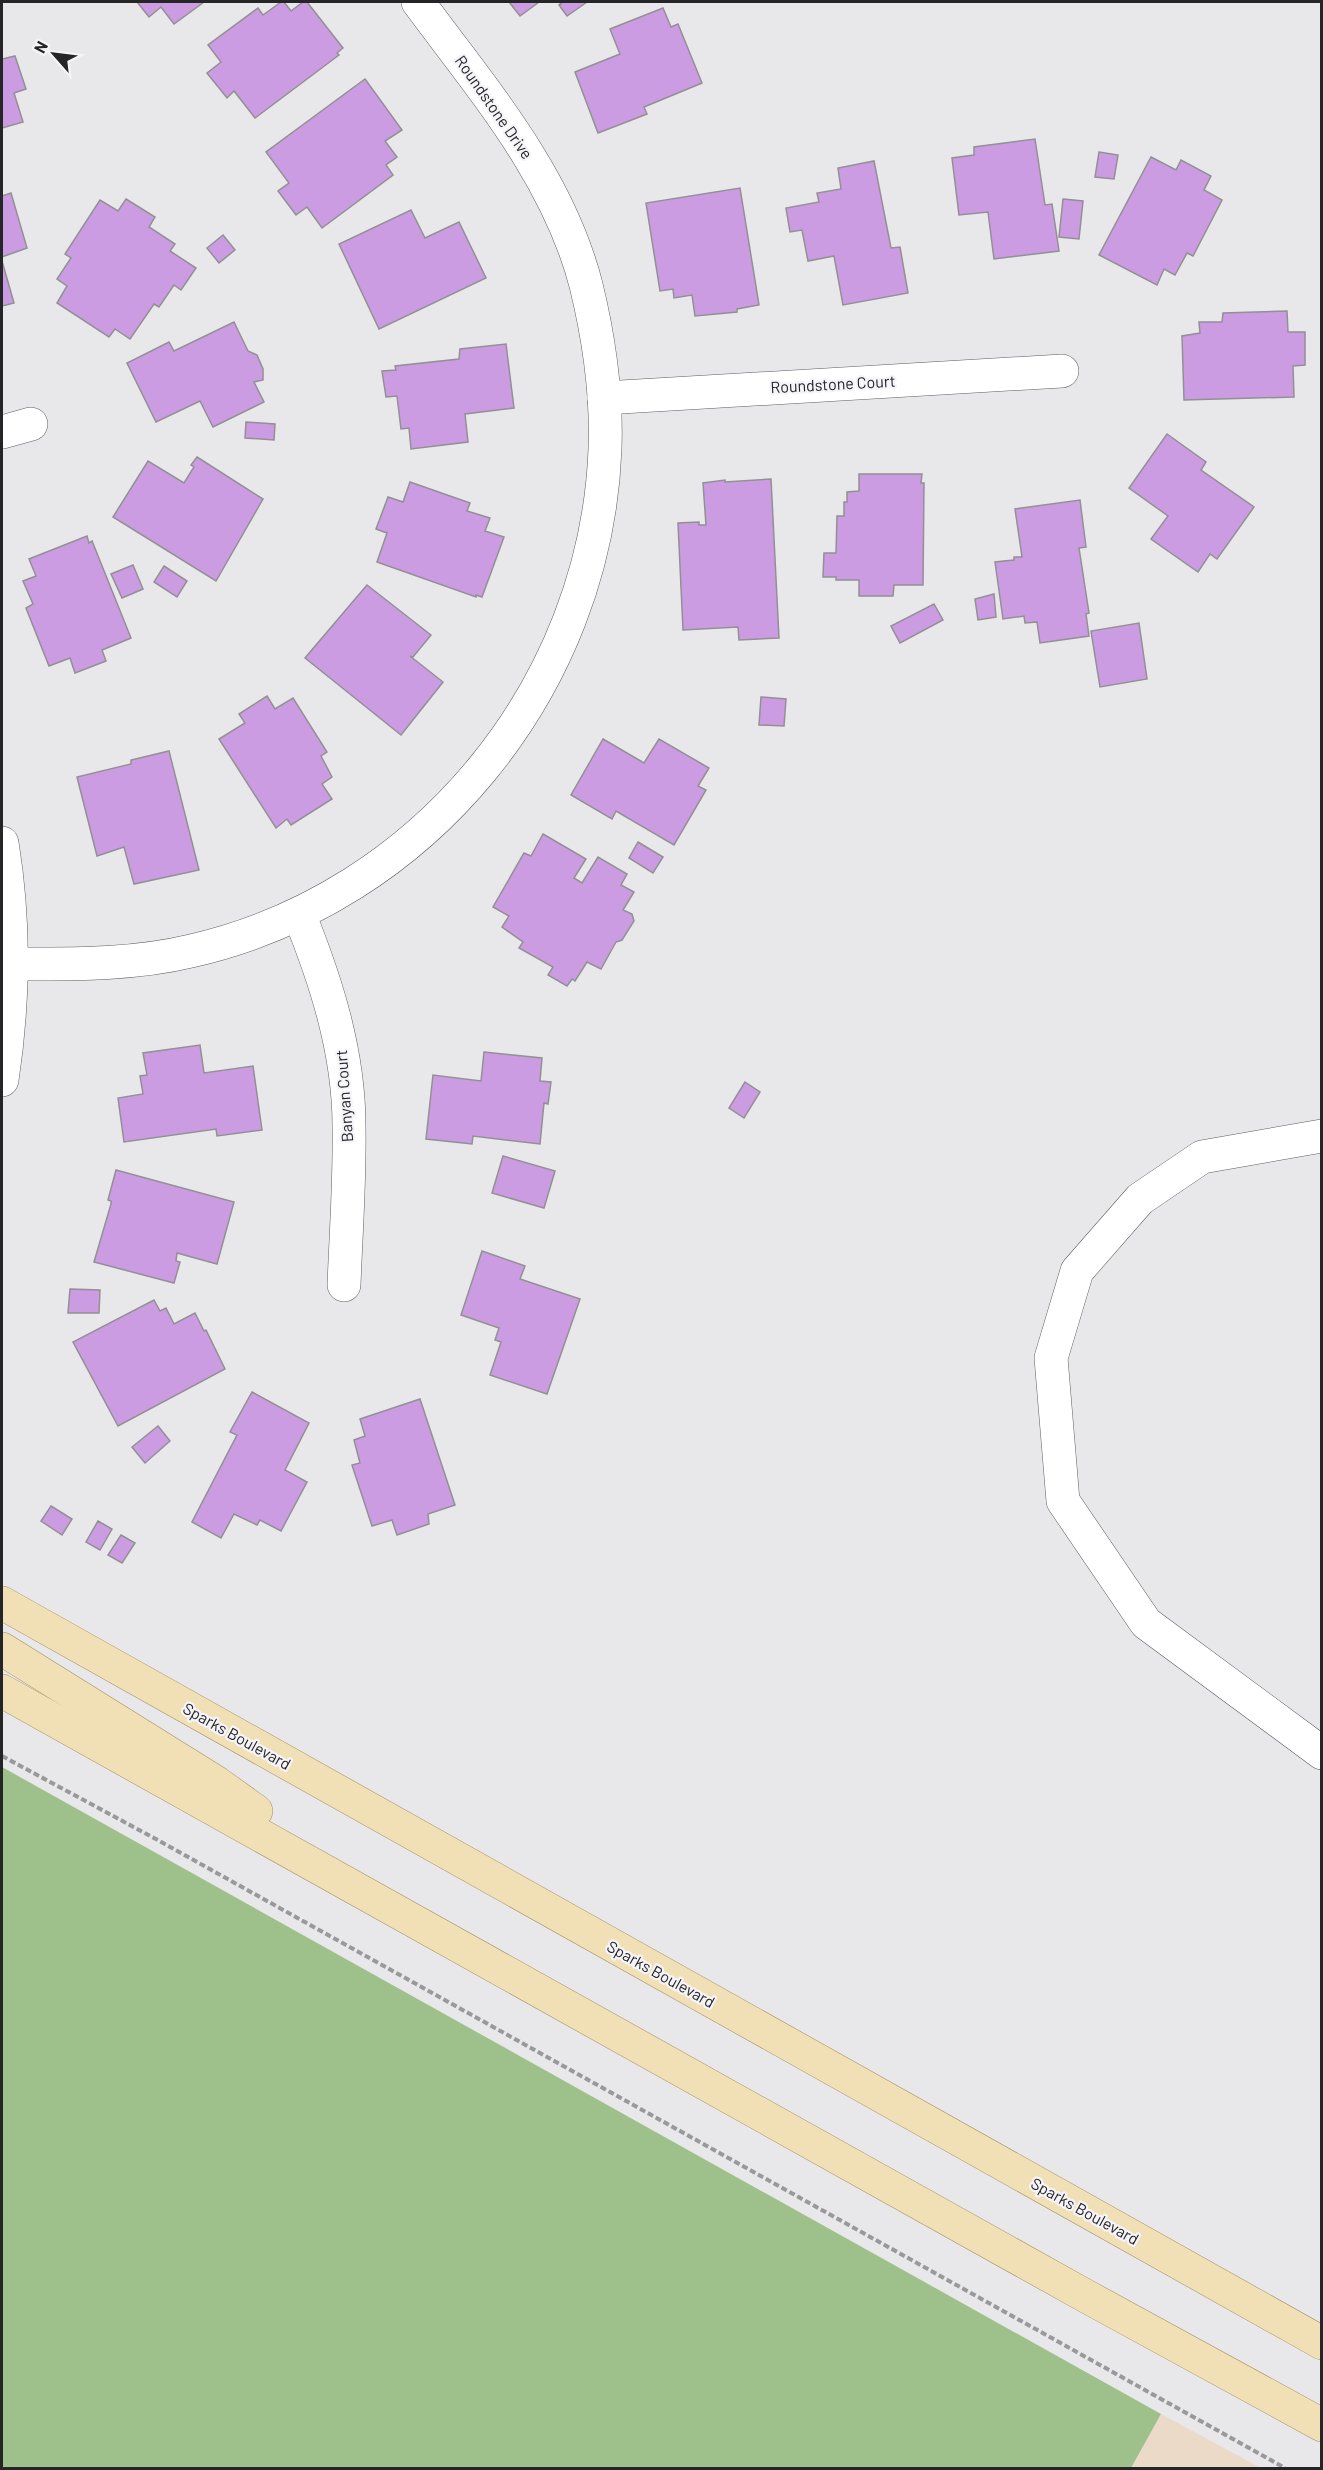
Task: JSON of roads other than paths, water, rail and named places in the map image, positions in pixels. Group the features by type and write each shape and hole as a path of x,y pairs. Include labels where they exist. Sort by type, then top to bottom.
{"main road":[{"name":"Sparks Boulevard","path":"2,1603 1322,2343"},
{"path":"2,1649 217,1783 404,1915"},
{"path":"5,1693 1322,2426"}],"street":[{"name":"Roundstone Drive","path":"12,964 115,963 192,951 266,928 298,914 365,876 422,833 470,785 515,727 551,665 580,593 597,525 605,450 600,355 585,282 557,207 521,141 418,2"},
{"name":"Roundstone Court","path":"604,398 1062,370"},
{"path":"2,843 8,881 12,964 10,1026 2,1080"},
{"name":"Banyan Court","path":"298,914 322,970 341,1046 350,1124 344,1286"},
{"path":"1322,1136 1202,1157 1140,1199 1077,1271 1051,1358 1063,1501 1120,1586 1146,1623 1322,1753"}]}
